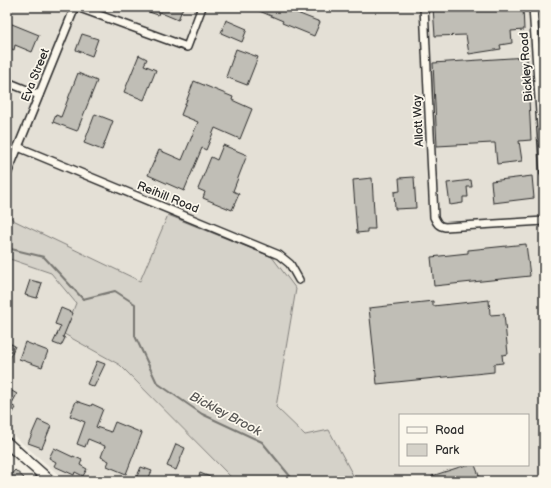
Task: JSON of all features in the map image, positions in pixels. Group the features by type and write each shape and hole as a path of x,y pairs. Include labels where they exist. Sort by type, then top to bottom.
{"main road":[{"path":"7,443 45,479"}],"street":[{"path":"76,7 186,47 202,7"},
{"name":"Eva Street","path":"7,174 76,7"},
{"name":"Allott Way","path":"424,7 434,217 437,224 445,227 544,221"},
{"name":"Bickley Road","path":"533,7 544,173"},
{"path":"7,82 39,95"},
{"name":"Reihill Road","path":"18,147 279,255 290,264 300,280"}],"shaded area":[{"path":"7,7 544,7 544,481 356,481 329,430 305,435 276,407 296,289 140,281 13,220 7,211"},
{"path":"7,258 51,273 76,303 64,335 120,365 235,481 66,481 7,430"}],"green space":[{"path":"7,211 13,220 140,281 168,215 272,257 296,289 276,407 305,435 329,430 356,481 235,481 120,365 64,334 76,303 51,273 7,258"}],"building":[{"path":"151,7 183,7 178,20 159,12 158,15 149,12"},
{"path":"250,7 282,7 320,22 314,36 282,23 283,21"},
{"path":"433,7 523,7 524,30 511,31 512,43 500,45 501,49 469,54 466,35 435,36"},
{"path":"226,20 247,29 242,42 221,33"},
{"path":"7,22 39,35 32,52 15,45 14,50 7,47"},
{"path":"82,34 98,39 92,56 76,50"},
{"path":"236,49 258,57 247,85 226,77"},
{"path":"139,55 147,59 144,65 156,70 144,100 124,92"},
{"path":"527,57 531,140 519,141 522,161 497,164 495,143 437,146 433,63"},
{"path":"78,73 97,81 77,131 53,122 56,115 61,117"},
{"path":"194,81 233,97 232,100 252,109 240,139 215,128 206,150 202,148 184,191 148,175 159,150 182,160 198,122 181,115"},
{"path":"95,114 113,121 102,150 84,143"},
{"path":"223,145 247,155 233,191 239,194 232,210 203,198 205,192 198,189 211,157 217,160"},
{"path":"532,176 534,198 493,203 491,181"},
{"path":"414,177 416,208 395,209 394,192 400,191 399,178"},
{"path":"372,178 375,229 367,229 367,232 357,233 353,180"},
{"path":"471,180 472,187 467,187 468,197 463,197 463,203 450,205 447,183"},
{"path":"526,244 530,276 434,286 431,257 468,253 468,250"},
{"path":"30,280 42,283 37,298 25,295"},
{"path":"489,300 490,315 504,314 508,354 502,355 503,363 494,364 494,372 377,384 369,308 433,301 433,306"},
{"path":"61,308 73,313 61,346 53,343 61,326 55,324"},
{"path":"7,342 15,346 7,364"},
{"path":"25,342 48,351 42,367 19,359"},
{"path":"97,361 105,364 94,387 87,384"},
{"path":"7,388 17,394 11,405 16,408 12,414 7,411"},
{"path":"76,401 91,406 92,404 103,409 96,427 111,432 115,422 142,433 126,474 107,466 109,461 101,457 105,446 88,439 85,447 77,444 85,422 70,416"},
{"path":"38,420 51,426 42,448 28,443"},
{"path":"176,444 185,448 176,470 167,466"},
{"path":"54,448 82,460 80,465 87,469 83,476 75,472 74,475 54,466 56,462 49,458"},
{"path":"463,466 475,466 481,481 433,481 432,476"},
{"path":"141,467 152,471 147,481 135,481"},
{"path":"15,470 24,478 21,481 7,481 7,479"},
{"path":"200,473 220,481 197,481"}],"waterway":[{"name":"Bickley Brook","path":"7,248 44,257 83,299 115,291 135,304 135,336 157,383 202,414 262,442 294,481"}]}
